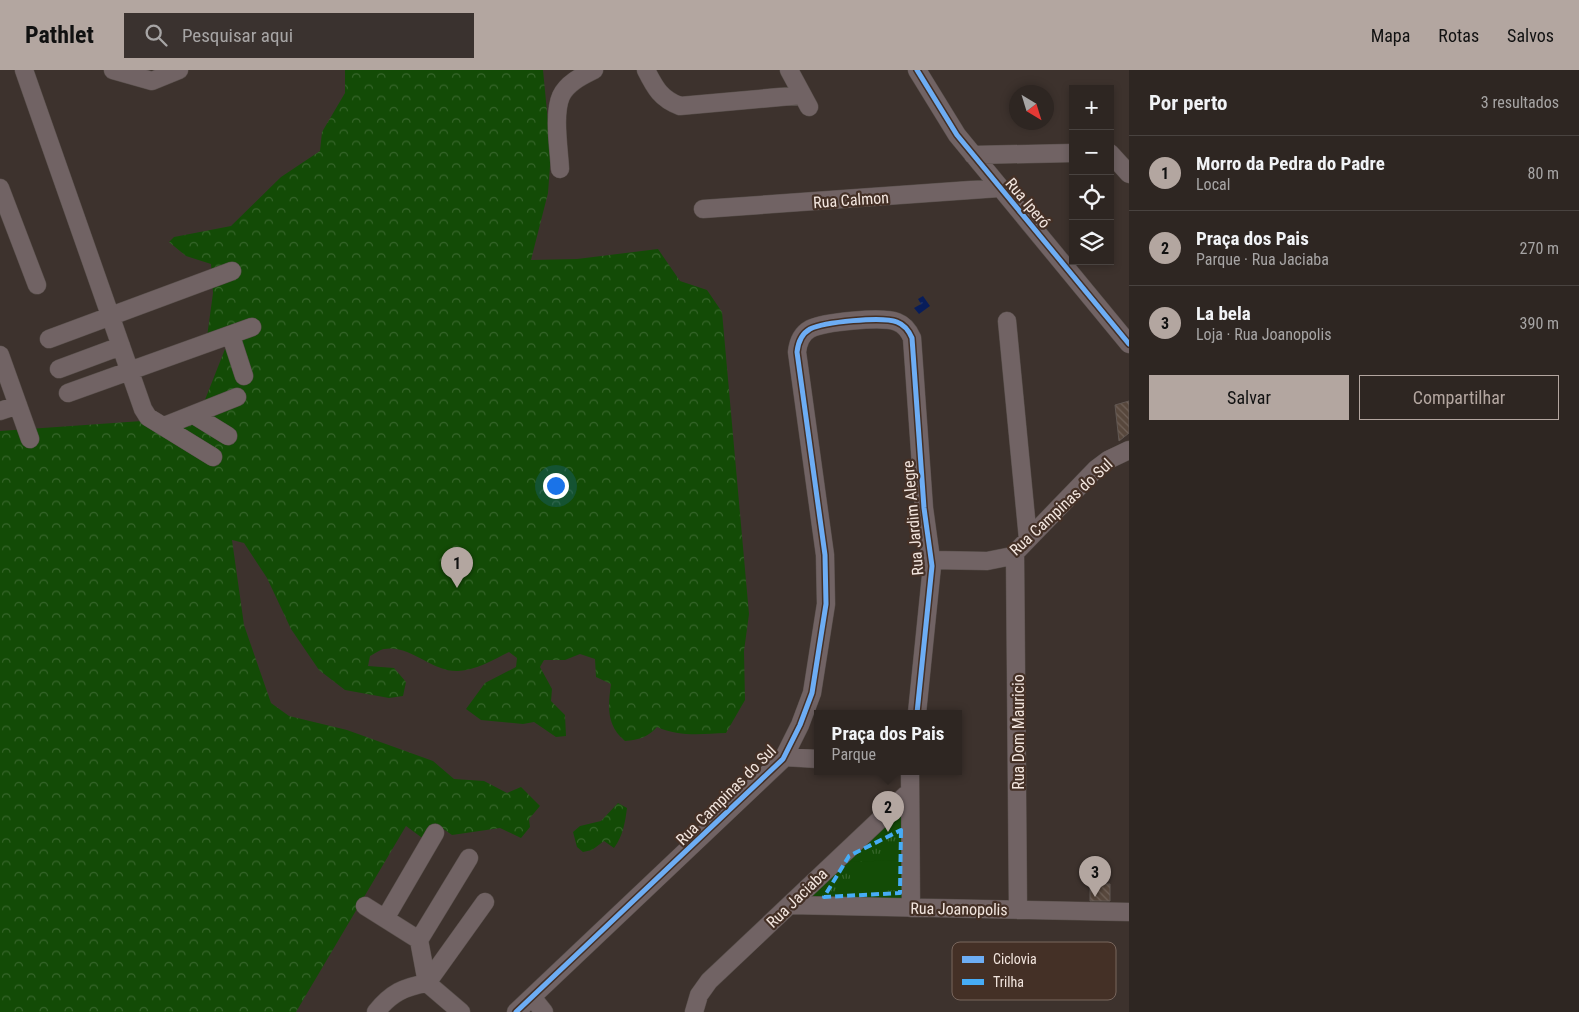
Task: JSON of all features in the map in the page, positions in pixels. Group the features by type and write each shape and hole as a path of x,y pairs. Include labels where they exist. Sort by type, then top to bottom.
{"street":[{"path":"24,70 143,408 148,417 213,457"},
{"path":"113,70 152,81 179,70"},
{"path":"560,170 558,108 561,95 575,80 594,70"},
{"path":"646,70 656,90 666,101 680,106 805,101 789,70"},
{"name":"Rua Iperó","path":"917,70 957,135 973,156 1129,344"},
{"path":"1114,153 1129,152"},
{"path":"973,156 1069,153"},
{"path":"1114,157 1129,174"},
{"path":"0,188 37,285"},
{"name":"Rua Calmon","path":"704,209 999,188"},
{"path":"49,339 232,271"},
{"name":"Rua Campinas do Sul","path":"516,1012 785,757 812,693 826,604 825,555 798,356 798,343 808,330 822,326 878,319 893,320 902,324"},
{"path":"1007,321 1028,539"},
{"name":"Rua Jardim Alegre","path":"902,324 910,333 914,350 922,488 932,560 917,710"},
{"path":"68,393 252,327"},
{"path":"231,336 244,376"},
{"path":"59,369 121,346"},
{"path":"0,355 30,439"},
{"path":"164,426 237,397"},
{"path":"0,411 18,405"},
{"path":"194,415 228,436"},
{"name":"Rua Campinas do Sul","path":"932,560 986,561 1015,554 1096,470 1108,460 1129,450"},
{"name":"Rua Dom Mauricio","path":"1015,554 1018,910"},
{"path":"785,757 814,759"},
{"path":"910,775 911,908"},
{"name":"Rua Jaciaba","path":"694,1012 699,995 709,981 910,792"},
{"path":"386,917 435,833"},
{"path":"461,1012 427,983 419,940 469,858"},
{"path":"376,1012 393,993 400,989 427,983 485,902"},
{"name":"Rua Joanopolis","path":"790,905 1129,912"},
{"path":"365,906 386,917 419,940"},
{"path":"532,997 544,1012"}],"green space":[{"path":"345,70 543,70 551,153 548,193 531,260 577,259 658,249 680,281 707,290 722,312 749,614 744,651 745,700 726,733 682,734 657,727 643,737 625,741 611,722 609,700 611,684 596,677 595,659 580,654 565,660 544,660 540,667 552,689 551,701 565,715 566,736 556,737 534,722 523,724 481,720 466,709 485,683 516,667 517,658 509,652 478,667 458,671 439,667 403,650 384,649 370,656 368,666 394,668 406,682 403,696 389,698 345,690 319,670 291,629 267,578 244,543 232,540 244,625 271,703 289,716 347,730 433,761 454,779 484,781 507,793 521,787 540,806 529,819 530,827 521,838 500,828 452,835 435,823 425,840 406,826 296,1012 0,1012 0,431 156,420 197,420 227,344 207,337 213,293 211,264 186,256 169,242 174,237 231,226 281,177 320,151 322,132 345,93"},
{"path":"910,792 910,906 790,906"},
{"path":"618,803 627,808 622,834 614,848 604,841 592,850 583,852 577,847 573,832 580,826 601,821"},
{"path":"898,860 898,890 850,892 850,862"}],"water":[{"path":"923,296 930,306 919,314 914,308 921,304 918,299"}],"building":[{"path":"1129,401 1129,433 1119,441 1115,405"},
{"path":"1090,884 1110,884 1110,901 1090,901"}],"marked path":[{"path":"901,830 900,893 824,897 849,856 901,830"}],"cycle path":[{"path":"917,70 957,135 1129,344"},
{"path":"516,1012 783,759 800,725 812,693 826,604 825,555 797,352 802,336 817,326 853,321 890,320 902,325 912,338 924,508 932,566 917,710"}],"place":[{"name":"Morro da Pedra do Padre","path":"457,588"},
{"name":"Praça dos Pais","path":"888,832"},
{"name":"La bela","path":"1095,897"}]}
